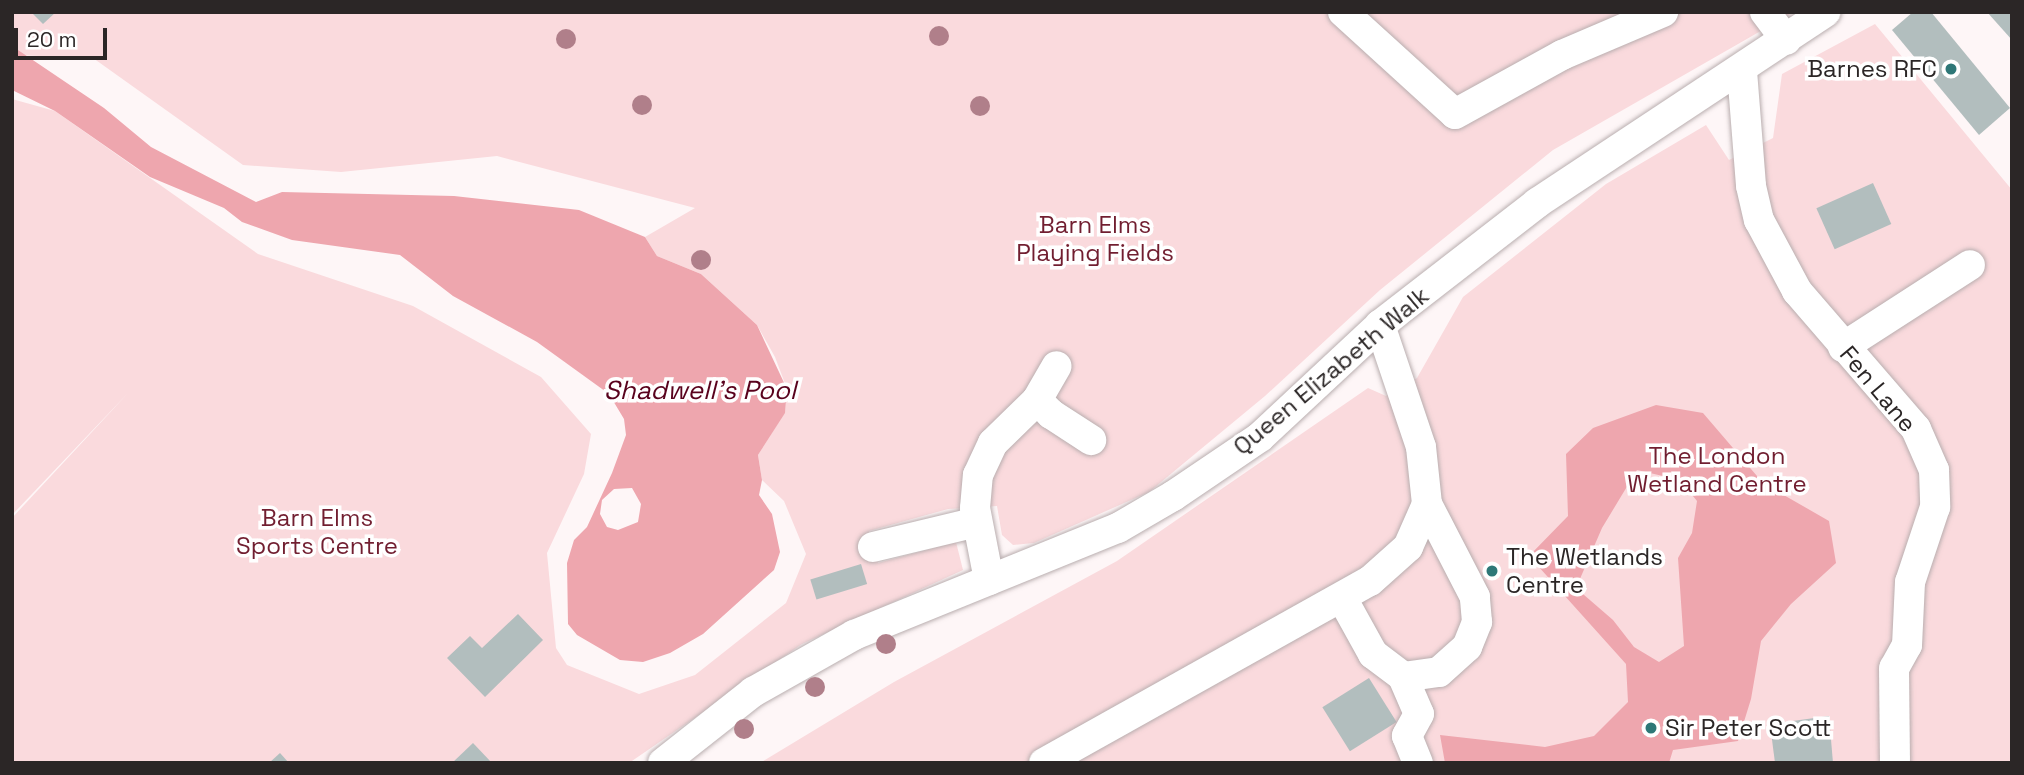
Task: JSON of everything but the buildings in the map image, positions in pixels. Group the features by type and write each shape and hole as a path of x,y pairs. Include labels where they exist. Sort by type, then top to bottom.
{"street":[{"path":"1343,12 1455,114 1562,55 1663,12"},
{"path":"1765,12 1786,40"},
{"name":"Queen Elizabeth Walk","path":"663,763 775,680 854,635 1118,528 1173,496 1260,437 1380,325 1537,203 1742,71 1826,12"},
{"name":"Fen Lane","path":"1742,71 1751,186 1759,220 1797,291 1916,429 1934,470 1935,507 1910,582 1907,645 1894,668 1895,763"},
{"path":"1843,347 1970,265"},
{"path":"1380,325 1421,447 1427,504 1475,597 1477,622 1467,647 1439,672 1403,677"},
{"path":"989,580 977,522 974,491 993,443 1037,400 1057,366"},
{"path":"1037,400 1051,414 1091,440"},
{"path":"1044,763 1370,581 1408,547 1427,504"},
{"path":"873,547 977,522"},
{"path":"1342,598 1373,654 1403,677 1419,714 1408,736 1418,763"}],"green space":[{"path":"12,12 1794,12 1553,150 1380,290 1265,396 1149,492 1034,543 1013,545 1002,535 997,506 948,509 869,531 878,563 956,542 963,570 802,644 629,763 12,763 12,518 129,392 12,515 12,99 55,111 258,254 413,306 541,377 591,434 584,474 547,553 556,648 567,665 639,694 695,675 786,603 806,554 784,501 762,480 758,455 785,412 787,389 775,357 757,325 701,274 657,256 645,237 695,208 497,156 341,172 243,165 93,58 12,55"},
{"name":"The London Wetland Centre","path":"1875,24 2012,190 2012,763 760,763 894,682 1117,561 1368,388 1386,396 1417,378 1463,297 1606,184 1706,125 1729,160 1773,138 1782,74"}],"water":[{"name":"Shadwell's Pool","path":"12,46 104,108 151,147 256,202 282,192 454,196 579,210 645,237 657,256 701,274 757,325 787,389 785,413 758,455 762,480 759,495 772,514 780,552 774,570 703,634 670,653 643,662 620,660 577,635 568,624 567,563 574,540 587,527 626,435 624,419 609,394 537,342 453,296 400,255 292,240 242,222 224,208 150,177 55,111 12,90","holes":["632,488 641,504 638,522 618,530 607,527 600,514 602,500 614,489"]},
{"path":"1656,405 1703,413 1763,483 1829,521 1836,563 1791,604 1761,641 1751,699 1738,741 1673,750 1669,763 1445,763 1440,735 1545,747 1594,736 1628,702 1626,664 1529,556 1568,516 1566,454 1593,428","holes":["1637,470 1680,480 1697,501 1692,533 1678,558 1684,646 1659,662 1634,647 1613,620 1576,588 1602,528"]}],"place":[{"name":"Barnes RFC","path":"1951,69"},
{"name":"The Wetlands Centre","path":"1492,571"},
{"name":"Sir Peter Scott","path":"1651,728"}],"park label":[{"name":"Barn Elms Playing Fields","path":"1095,239"},
{"name":"Barn Elms Sports Centre","path":"317,532"}]}
